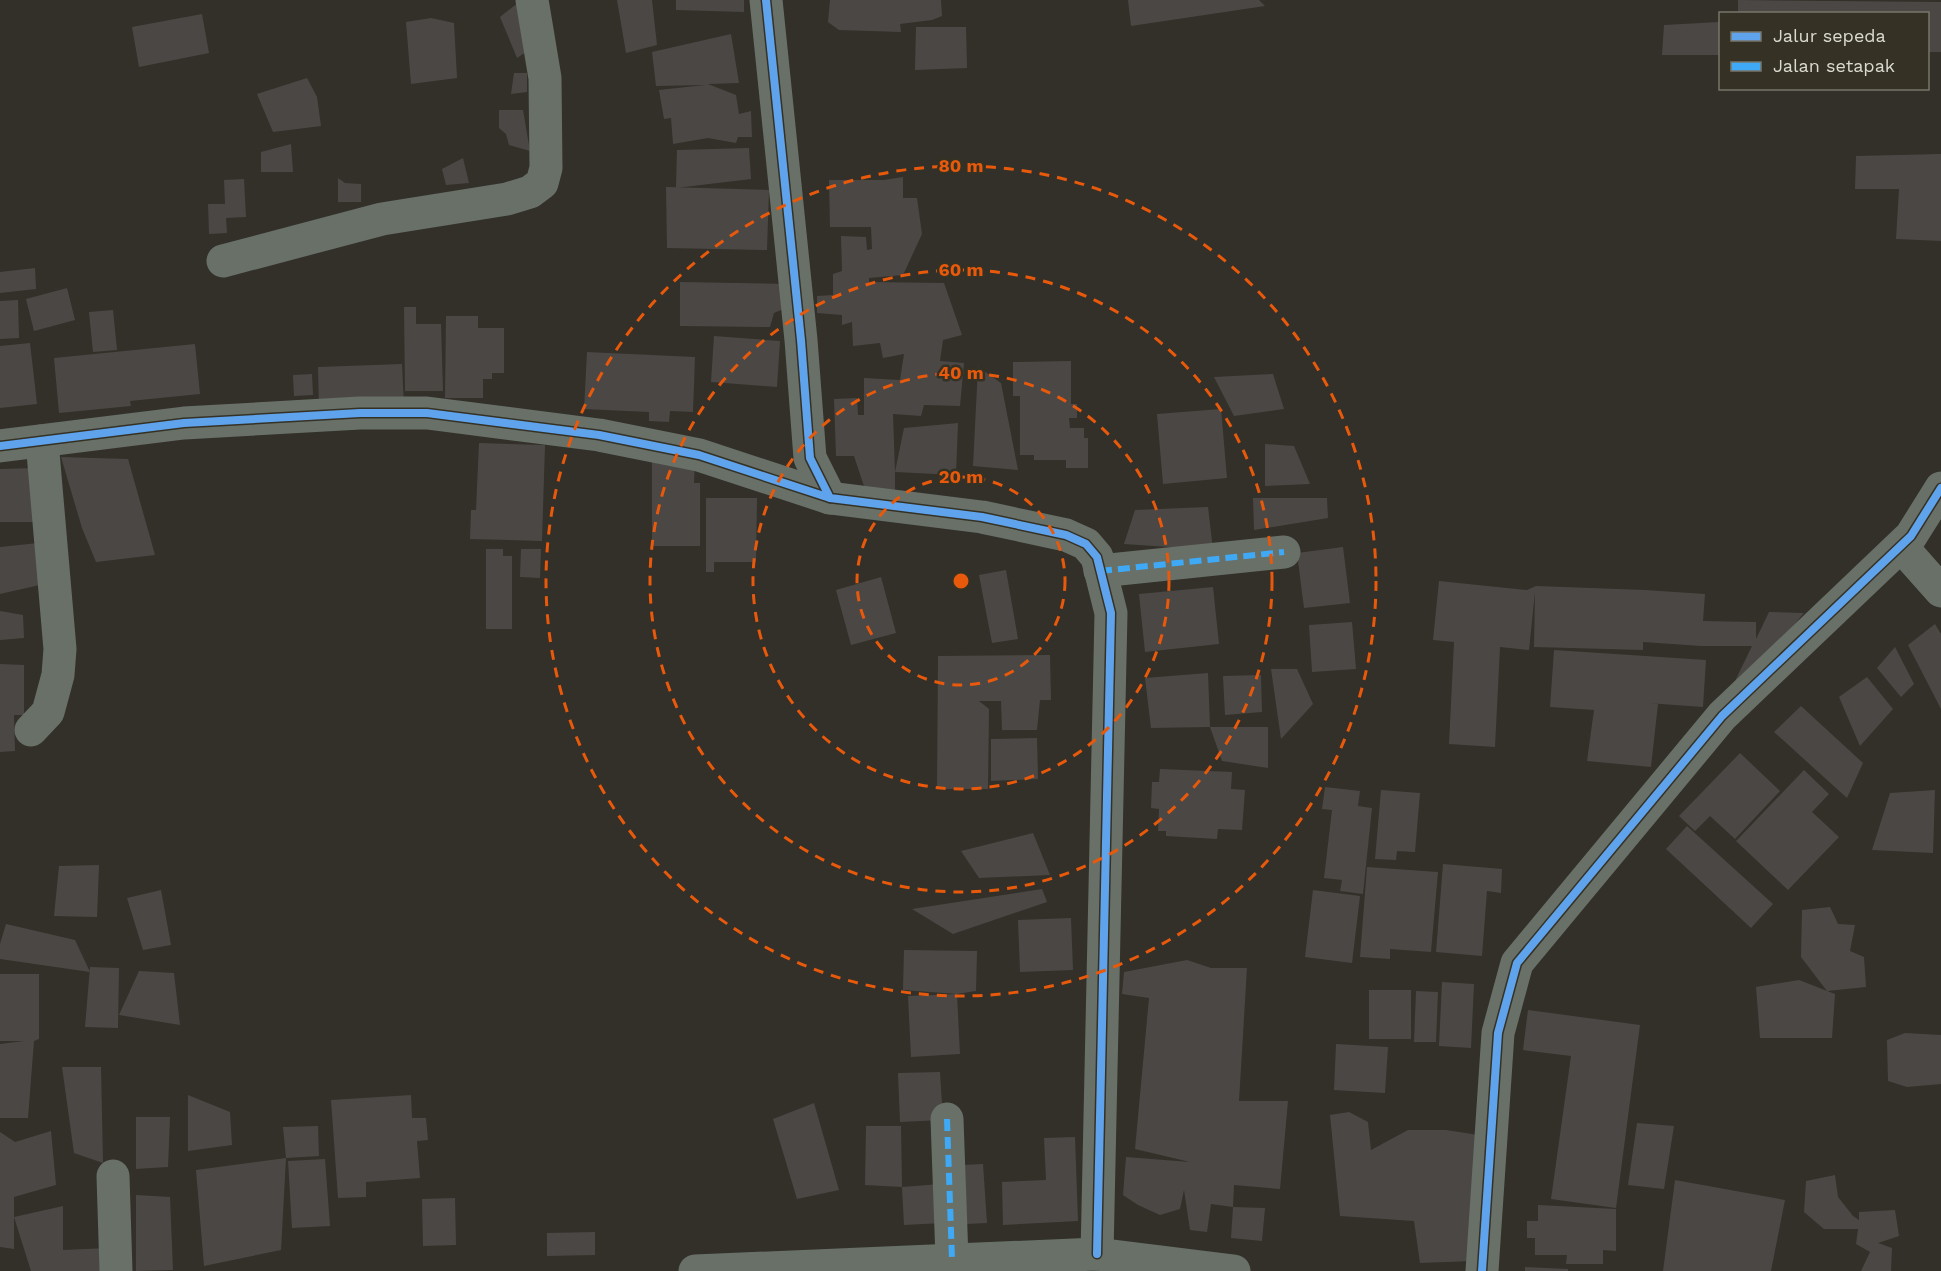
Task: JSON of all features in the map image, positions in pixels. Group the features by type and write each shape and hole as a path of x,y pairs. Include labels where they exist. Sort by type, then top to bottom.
{"street":[{"path":"223,261 382,219 507,199 530,192 542,183 546,168 544,78 532,0"},
{"path":"766,0 801,340 810,458 830,498"},
{"path":"0,446 184,423 360,413 427,413 599,435 699,455 830,498 982,517 1066,535 1086,544 1097,557 1111,613 1097,1254"},
{"path":"31,730 48,712 58,675 60,649 42,441"},
{"path":"1482,1271 1498,1033 1517,963 1722,716 1918,538 1941,488"},
{"path":"1918,538 1941,591"},
{"path":"1100,571 1284,552"},
{"path":"947,1119 952,1259"},
{"path":"113,1176 116,1271"},
{"path":"694,1271 1097,1254 1234,1271"}],"building":[{"path":"617,0 652,0 657,45 626,53"},
{"path":"676,0 744,0 744,12 676,10"},
{"path":"830,0 941,0 942,16 932,20 900,24 901,32 839,30 828,22"},
{"path":"1128,0 1259,0 1265,6 1131,26"},
{"path":"1738,0 1941,2 1941,52 1929,52 1929,12 1738,12"},
{"path":"519,2 529,50 517,58 500,17"},
{"path":"202,14 209,53 139,67 132,27"},
{"path":"431,18 454,23 457,78 411,84 406,22"},
{"path":"1719,22 1719,55 1662,55 1664,25"},
{"path":"916,27 966,27 967,68 915,70"},
{"path":"731,34 739,83 708,84 736,95 739,114 751,111 752,137 738,137 736,143 708,138 673,144 671,118 664,119 659,90 705,85 656,86 652,52"},
{"path":"514,73 527,73 527,92 511,94"},
{"path":"307,78 317,97 321,126 273,132 257,94"},
{"path":"499,110 523,110 530,151 509,145 506,134 499,128"},
{"path":"291,144 293,172 261,172 261,152"},
{"path":"749,148 751,179 676,188 677,150"},
{"path":"1941,154 1941,241 1896,239 1899,189 1855,189 1856,156"},
{"path":"463,158 469,183 446,185 442,169"},
{"path":"903,177 903,198 917,198 922,234 903,275 869,278 869,282 944,283 962,335 943,340 940,361 964,363 960,406 924,405 921,416 893,414 895,491 866,492 854,456 836,456 834,399 857,398 858,415 864,415 864,378 900,380 904,354 883,358 880,343 853,346 852,322 842,325 842,315 817,313 817,296 833,295 833,274 842,271 841,236 866,237 867,250 872,249 871,227 830,227 829,180 884,180"},
{"path":"338,178 345,183 361,184 361,202 338,202"},
{"path":"244,179 246,217 226,218 227,233 209,234 208,204 225,204 224,180"},
{"path":"666,187 769,190 767,250 667,248"},
{"path":"35,268 36,289 0,293 0,272"},
{"path":"680,282 791,284 793,305 774,313 770,327 680,326"},
{"path":"67,288 75,320 34,331 26,299"},
{"path":"18,300 19,338 0,339 0,301"},
{"path":"404,307 416,307 416,324 441,324 443,391 405,391"},
{"path":"113,310 117,350 93,352 89,312"},
{"path":"446,316 478,316 478,328 504,328 504,373 492,373 492,379 483,379 483,398 445,398"},
{"path":"714,336 780,341 777,387 711,382"},
{"path":"30,343 37,404 0,408 0,346"},
{"path":"195,344 200,394 130,401 131,406 59,413 54,358"},
{"path":"587,352 695,357 693,412 670,411 669,422 649,421 649,412 584,409"},
{"path":"1071,361 1071,404 1077,404 1077,418 1069,418 1070,428 1084,428 1084,438 1088,438 1088,468 1066,468 1066,460 1034,460 1034,455 1020,455 1020,396 1013,396 1013,362"},
{"path":"402,364 404,406 319,410 318,367"},
{"path":"978,367 1001,383 1018,470 973,466"},
{"path":"312,374 313,395 294,396 293,375"},
{"path":"1273,374 1284,409 1234,416 1214,377"},
{"path":"1221,409 1227,478 1163,484 1157,414"},
{"path":"958,423 956,475 895,472 904,428"},
{"path":"479,443 545,445 542,541 470,539 471,510 476,510"},
{"path":"1265,444 1294,446 1310,484 1265,486"},
{"path":"61,457 128,459 155,555 96,562 82,528"},
{"path":"652,461 695,462 694,483 700,483 700,546 652,546"},
{"path":"38,468 42,522 0,522 0,469"},
{"path":"706,498 757,498 756,562 714,562 714,572 706,572"},
{"path":"1253,498 1327,498 1328,518 1254,530"},
{"path":"1208,507 1213,550 1124,544 1135,510"},
{"path":"38,543 44,584 0,594 0,547"},
{"path":"1343,547 1350,603 1304,608 1297,553"},
{"path":"486,549 503,549 503,556 512,556 512,629 486,629"},
{"path":"521,549 541,549 540,578 520,577"},
{"path":"1006,570 1018,639 992,643 979,575"},
{"path":"881,577 896,633 851,645 836,590"},
{"path":"1439,581 1527,590 1536,586 1705,594 1703,621 1756,622 1756,639 1769,612 1804,613 1738,691 1736,679 1752,646 1701,646 1643,642 1643,650 1534,647 1535,592 1529,650 1500,647 1495,747 1449,744 1454,642 1433,640"},
{"path":"1213,587 1219,644 1145,652 1139,594"},
{"path":"0,611 23,615 24,638 0,640"},
{"path":"1352,622 1356,669 1312,672 1309,625"},
{"path":"1935,624 1941,634 1941,709 1908,645"},
{"path":"1895,647 1914,684 1901,697 1877,668"},
{"path":"1554,650 1706,660 1703,707 1647,703 1658,704 1651,767 1587,761 1594,710 1550,707"},
{"path":"1050,655 1051,700 1040,700 1037,730 1002,730 1001,701 979,701 989,709 988,789 937,789 938,656"},
{"path":"0,664 24,665 24,715 14,715 15,751 0,752"},
{"path":"1271,669 1297,669 1313,704 1281,739"},
{"path":"1208,673 1210,727 1151,728 1145,678"},
{"path":"1261,675 1262,712 1225,715 1223,676"},
{"path":"1867,677 1893,709 1860,746 1839,697"},
{"path":"1801,706 1863,763 1847,798 1774,732"},
{"path":"1210,727 1268,727 1268,768 1222,761"},
{"path":"1037,738 1038,779 991,781 991,739"},
{"path":"1740,753 1780,791 1735,839 1710,816 1695,831 1679,816"},
{"path":"1160,769 1232,772 1231,789 1245,790 1242,830 1218,829 1217,839 1166,836 1166,831 1158,831 1159,809 1151,808 1152,782 1159,782"},
{"path":"1804,770 1829,794 1812,812 1839,837 1788,890 1736,841"},
{"path":"1325,787 1360,791 1358,806 1372,808 1363,894 1340,891 1342,880 1324,878 1332,810 1322,809"},
{"path":"1381,790 1420,793 1415,852 1397,851 1396,860 1375,859"},
{"path":"1935,790 1933,853 1872,850 1890,793"},
{"path":"1687,826 1773,904 1751,928 1666,849"},
{"path":"1033,833 1050,875 979,878 961,851"},
{"path":"1443,864 1502,869 1501,893 1487,891 1482,956 1436,952"},
{"path":"99,865 97,917 54,916 59,866"},
{"path":"1367,867 1438,872 1431,952 1390,949 1390,959 1360,957"},
{"path":"1042,889 1047,902 953,934 912,909"},
{"path":"161,890 171,945 143,950 127,898"},
{"path":"1313,890 1360,896 1352,963 1305,957"},
{"path":"1830,907 1838,924 1855,925 1850,951 1864,957 1866,987 1827,991 1801,957 1802,910"},
{"path":"1071,918 1073,970 1020,972 1018,920"},
{"path":"6,924 75,940 90,972 0,959 0,944"},
{"path":"904,950 977,951 976,991 957,994 903,990"},
{"path":"1187,960 1211,968 1247,968 1239,1101 1288,1101 1280,1189 1234,1185 1233,1207 1211,1204 1207,1232 1190,1230 1184,1190 1180,1209 1160,1215 1123,1195 1126,1157 1190,1162 1135,1149 1149,998 1122,994 1124,972"},
{"path":"90,967 119,968 118,1028 85,1027"},
{"path":"139,971 174,973 180,1025 119,1015"},
{"path":"0,974 39,974 39,1039 34,1041 28,1118 0,1118 0,1044 24,1041 0,1041"},
{"path":"1799,980 1835,994 1832,1038 1760,1038 1756,987"},
{"path":"1442,982 1474,984 1471,1048 1439,1046"},
{"path":"1369,990 1411,990 1411,1039 1369,1039"},
{"path":"1416,991 1438,992 1436,1042 1414,1042"},
{"path":"957,994 960,1054 911,1057 908,996"},
{"path":"1528,1010 1640,1025 1616,1208 1551,1199 1571,1056 1523,1050"},
{"path":"1905,1033 1941,1035 1941,1084 1907,1087 1888,1081 1887,1040"},
{"path":"1336,1044 1388,1047 1385,1093 1334,1090"},
{"path":"62,1067 101,1067 103,1163 74,1153"},
{"path":"940,1072 943,1120 900,1122 898,1073"},
{"path":"188,1095 230,1112 232,1145 188,1151"},
{"path":"411,1095 412,1118 426,1118 428,1140 417,1141 420,1178 366,1182 366,1197 338,1198 331,1100"},
{"path":"814,1103 839,1190 797,1199 773,1119"},
{"path":"1349,1112 1368,1122 1371,1150 1408,1130 1446,1130 1485,1136 1473,1261 1420,1263 1414,1221 1340,1216 1330,1115"},
{"path":"136,1117 170,1117 168,1167 136,1169"},
{"path":"1637,1123 1674,1126 1664,1189 1628,1185"},
{"path":"318,1126 319,1156 286,1158 283,1127"},
{"path":"866,1126 901,1126 902,1187 865,1185"},
{"path":"51,1131 56,1185 14,1197 14,1249 0,1247 0,1132 15,1142"},
{"path":"1075,1137 1078,1221 1003,1225 1002,1182 1046,1180 1044,1138"},
{"path":"286,1158 281,1250 204,1266 196,1170"},
{"path":"325,1159 330,1226 292,1228 288,1161"},
{"path":"983,1164 987,1223 966,1224 963,1165"},
{"path":"1835,1175 1838,1197 1859,1220 1859,1212 1895,1210 1899,1236 1878,1243 1892,1248 1891,1271 1861,1271 1870,1252 1856,1244 1858,1229 1824,1229 1804,1212 1806,1181"},
{"path":"1675,1180 1785,1200 1771,1271 1663,1271"},
{"path":"940,1184 943,1223 904,1225 902,1187"},
{"path":"136,1195 170,1197 173,1270 136,1271"},
{"path":"455,1198 456,1245 423,1246 422,1199"},
{"path":"1538,1205 1616,1209 1616,1251 1603,1250 1603,1264 1566,1264 1567,1255 1535,1255 1535,1238 1527,1238 1527,1221 1538,1221"},
{"path":"63,1206 63,1250 108,1248 110,1271 31,1271 14,1217"},
{"path":"1233,1207 1265,1208 1262,1241 1231,1238"},
{"path":"595,1232 595,1255 547,1256 547,1233"},
{"path":"1525,1267 1568,1269 1568,1271 1525,1271"}],"marked path":[{"path":"1100,571 1284,552"},
{"path":"947,1119 952,1259"}],"cycle path":[{"path":"766,0 801,340 810,458 830,498 982,517 1066,535 1086,544 1097,557 1111,613 1097,1254"},
{"path":"0,446 184,423 360,413 427,413 599,435 699,455 830,498"},
{"path":"1482,1271 1498,1033 1517,963 1722,716 1911,536 1941,488"}]}
